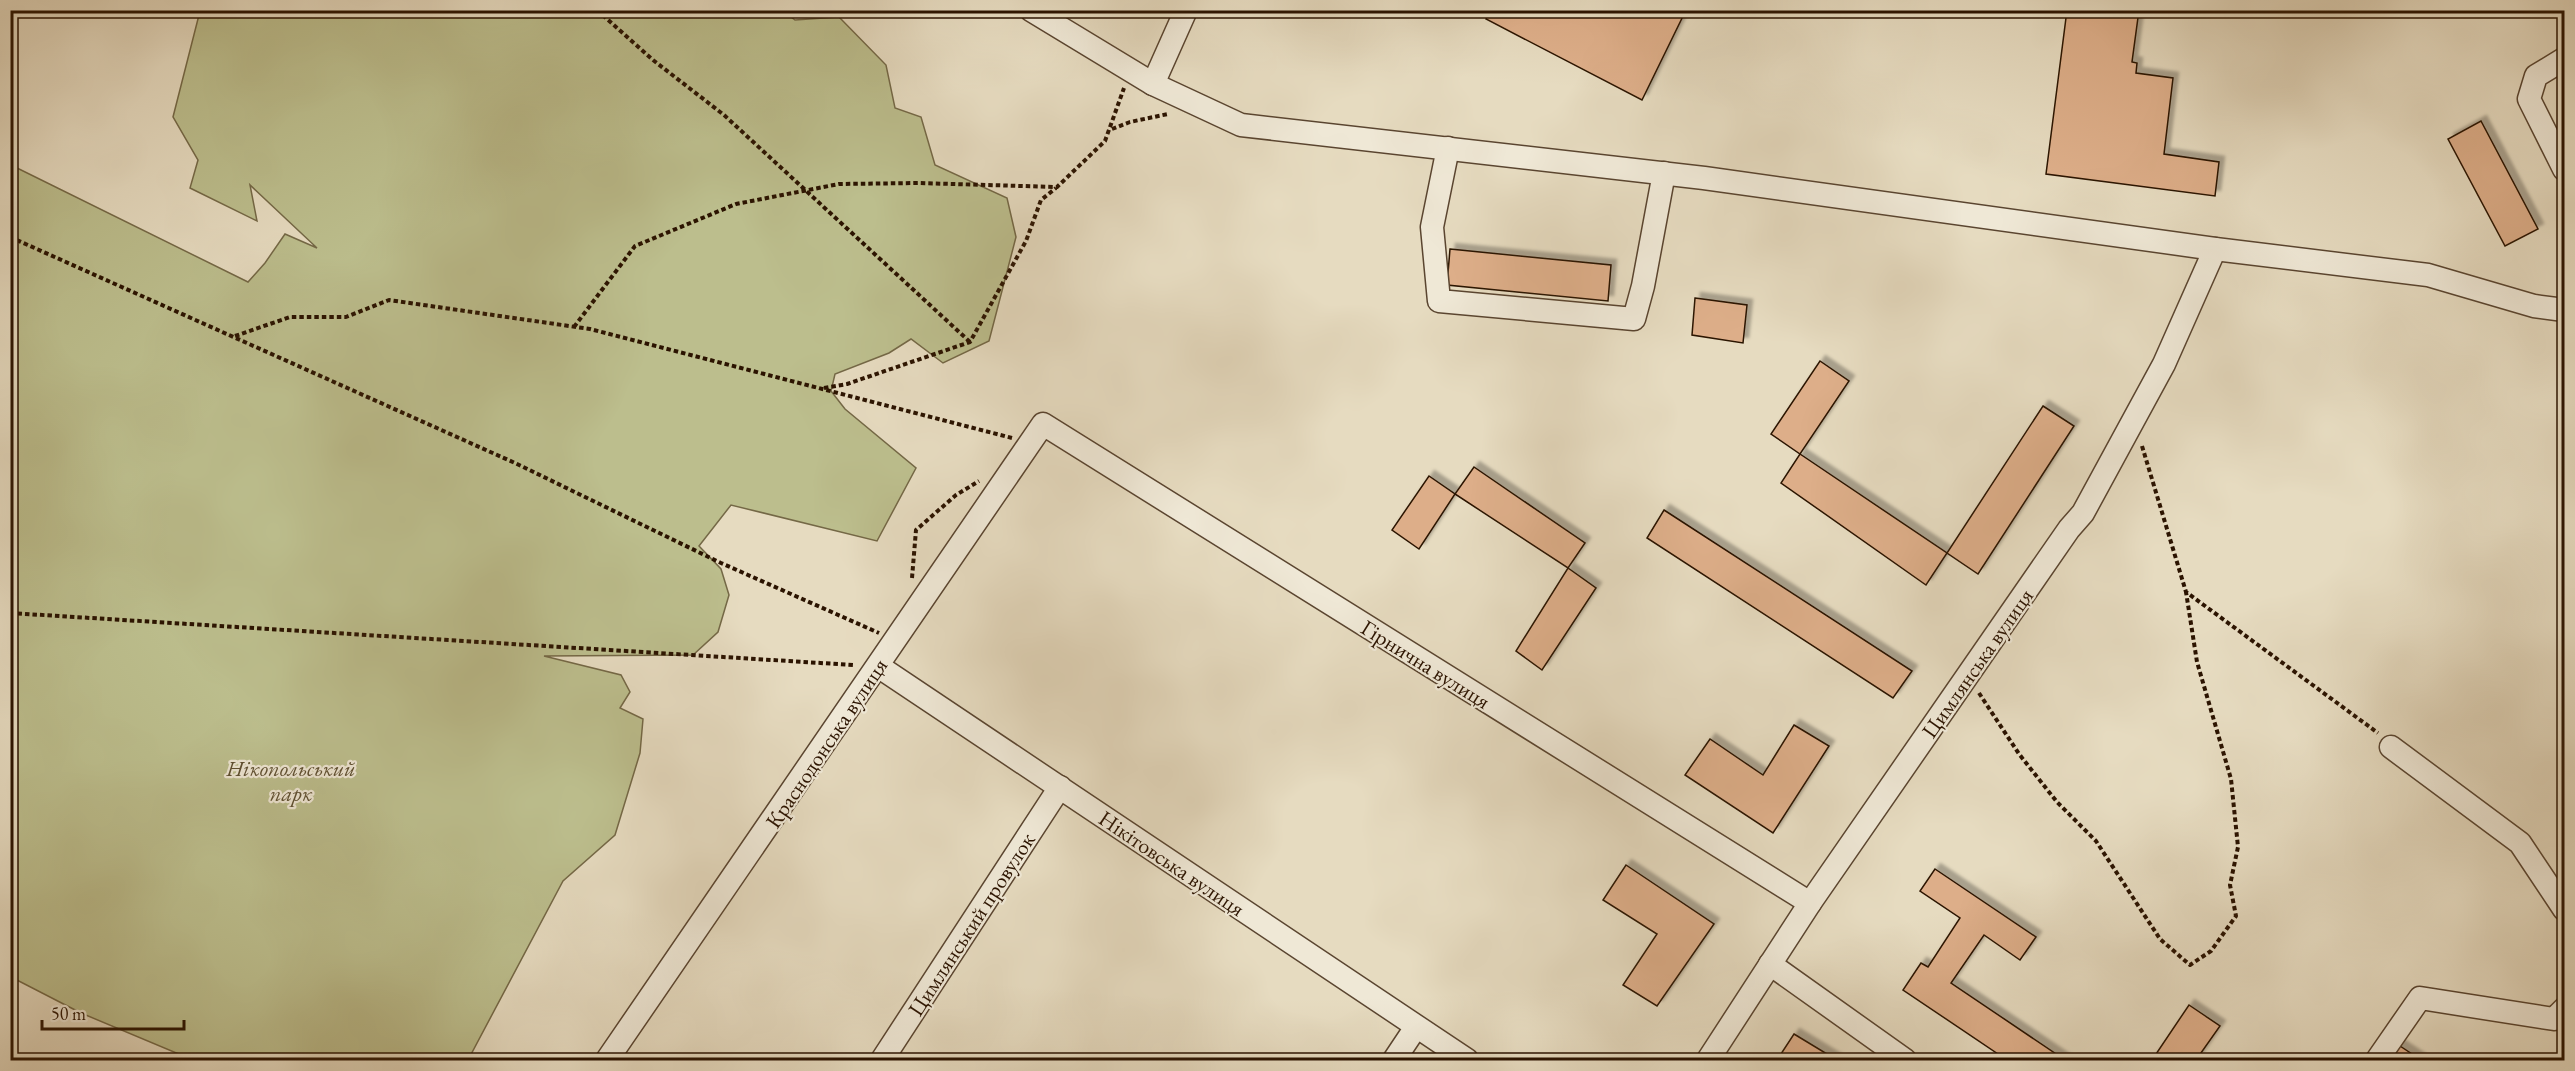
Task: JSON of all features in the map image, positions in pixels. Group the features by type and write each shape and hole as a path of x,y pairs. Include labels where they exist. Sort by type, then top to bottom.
{"street":[{"path":"1030,10 1130,71 1241,125 1664,173 2215,249 2428,274 2534,306 2565,310"},
{"path":"1154,84 1186,10"},
{"path":"2565,59 2536,76 2529,99 2565,169"},
{"path":"1448,148 1432,227 1440,301 1634,319 1643,286 1664,173"},
{"name":"Цимлянська вулиця","path":"1708,1060 1810,903 2069,529 2083,513 2164,364 2215,249"},
{"name":"Краснодонська вулиця","path":"608,1060 1036,433"},
{"name":"Гірнична вулиця","path":"1036,433 1810,903"},
{"name":"Нікітовська вулиця","path":"878,666 1467,1060"},
{"path":"2391,747 2520,843 2565,909"},
{"name":"Цимлянський провулок","path":"882,1060 1060,788"},
{"path":"1770,964 1905,1060"},
{"path":"2377,1060 2420,998 2554,1019 2565,1009"},
{"path":"1394,1060 1416,1027"}],"path":[{"path":"597,10 653,60 724,115 970,342"},
{"path":"823,389 847,384 970,342 1026,241 1041,200 1105,141 1111,130 1130,71"},
{"path":"1111,130 1130,122 1196,104"},
{"path":"574,327 635,246 736,204 838,184 918,183 1057,187"},
{"path":"10,237 516,463 721,563 896,640"},
{"path":"234,337 290,317 346,317 389,300 574,327 823,389 1036,433"},
{"path":"1969,675 2013,747 2057,802 2096,841 2160,939 2190,965 2211,951 2236,916 2230,885 2238,847 2231,779 2197,662 2186,592 2134,419"},
{"path":"923,600 912,578 916,530 956,495 985,477"},
{"path":"2186,592 2372,726 2391,747"},
{"path":"10,613 878,666"}],"green space":[{"name":"Нікопольський парк","path":"782,10 795,20 839,17 886,65 895,108 921,117 935,165 1007,198 1016,237 989,341 943,363 911,339 889,353 835,374 831,391 845,409 916,468 877,541 731,505 699,546 721,569 729,595 718,632 693,655 544,656 621,675 630,692 620,708 643,719 640,753 615,835 563,881 468,1060 193,1060 81,1013 11,977 11,165 248,282 265,263 285,234 317,248 250,185 257,221 190,188 198,160 173,117 200,11"}],"building":[{"path":"1491,10 1686,10 1642,100 1486,19"},
{"path":"2067,10 2139,10 2132,62 2137,63 2136,73 2173,78 2164,154 2219,162 2215,196 2046,174"},
{"path":"2481,121 2538,229 2505,246 2448,139"},
{"path":"1450,249 1611,265 1608,301 1447,285"},
{"path":"1695,298 1747,305 1743,343 1692,335"},
{"path":"1820,361 1849,381 1800,454 1771,434"},
{"path":"2043,406 2074,426 1978,574 1947,553"},
{"path":"1800,454 1947,553 1926,585 1781,483"},
{"path":"1474,467 1585,543 1568,568 1455,494"},
{"path":"1429,476 1455,494 1419,549 1392,530"},
{"path":"1664,510 1912,671 1893,698 1647,538"},
{"path":"1568,568 1596,588 1542,670 1516,651"},
{"path":"1794,725 1829,746 1773,833 1685,775 1710,739 1763,775"},
{"path":"1626,865 1714,924 1657,1006 1623,985 1657,934 1603,900"},
{"path":"1935,869 2036,937 2020,960 1984,935 1951,983 2065,1060 2007,1060 1903,990 1921,963 1928,967 1960,918 1920,891"},
{"path":"2189,1005 2220,1026 2196,1060 2152,1060"},
{"path":"1794,1034 1837,1060 1777,1060"},
{"path":"2397,1044 2421,1060 2386,1060"}]}
